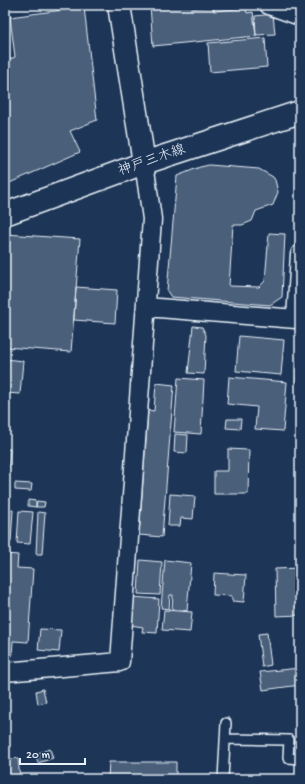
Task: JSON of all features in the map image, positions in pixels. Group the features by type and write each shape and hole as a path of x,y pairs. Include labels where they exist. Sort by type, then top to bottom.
{"main road":[{"path":"119,5 144,163"},
{"name":"神戸三木線","path":"5,214 144,163 300,112"}],"street":[{"path":"269,5 300,16"},
{"path":"5,672 120,662 152,219 144,163"},
{"path":"146,307 296,319 300,254"}],"lane":[{"path":"223,779 226,723"},
{"path":"225,739 289,740 288,758 300,759"}],"building":[{"path":"150,5 193,5 193,8 213,6 214,11 246,8 247,13 253,12 256,36 153,46"},
{"path":"84,7 97,120 70,131 80,152 5,185 5,61 15,57 10,17"},
{"path":"273,14 275,34 256,35 255,16"},
{"path":"265,38 267,67 210,72 208,43"},
{"path":"209,165 259,169 273,177 275,180 278,192 273,205 256,211 252,221 242,225 233,225 229,286 259,287 265,281 269,233 285,234 282,297 270,305 171,297 167,291 177,176"},
{"path":"5,234 80,239 71,352 5,347"},
{"path":"76,287 117,290 115,323 74,320"},
{"path":"193,326 202,327 206,335 204,374 188,373"},
{"path":"300,334 300,382 296,382"},
{"path":"239,336 284,340 281,375 236,371"},
{"path":"5,347 8,347 7,359 5,359"},
{"path":"5,359 23,361 20,394 5,393"},
{"path":"229,377 287,382 283,431 255,429 257,407 227,404"},
{"path":"178,378 204,380 201,434 174,432"},
{"path":"156,383 174,385 162,537 139,535 148,410 154,411"},
{"path":"227,419 241,419 240,429 226,428"},
{"path":"175,434 188,435 187,453 174,452"},
{"path":"5,449 10,449 5,512"},
{"path":"228,449 249,450 248,494 214,494 214,471 228,471"},
{"path":"15,483 32,484 31,491 15,490"},
{"path":"170,494 195,496 193,519 181,518 180,526 168,526"},
{"path":"28,500 36,501 36,507 28,506"},
{"path":"37,501 45,502 44,507 36,507"},
{"path":"6,510 13,510 11,542 5,542"},
{"path":"19,511 33,512 30,544 17,543"},
{"path":"38,512 45,513 42,554 36,554"},
{"path":"5,554 18,555 17,568 33,569 28,642 13,641 12,656 5,656"},
{"path":"140,560 162,562 160,595 138,594"},
{"path":"165,560 191,563 187,611 172,609 173,595 170,595 169,609 161,608"},
{"path":"300,568 300,615 276,616 275,569"},
{"path":"214,573 246,575 244,602 232,601 232,596 213,595"},
{"path":"132,597 159,599 157,633 142,632 143,627 130,625"},
{"path":"164,610 192,612 190,632 162,630"},
{"path":"40,629 61,630 59,652 38,650"},
{"path":"267,633 271,665 262,667 258,634"},
{"path":"300,668 300,685 263,690 260,672"},
{"path":"43,689 46,702 38,704 36,691"},
{"path":"50,749 53,758 38,763 35,754"},
{"path":"18,758 20,779 9,779 7,760"},
{"path":"109,762 176,762 176,779 108,779"}]}
